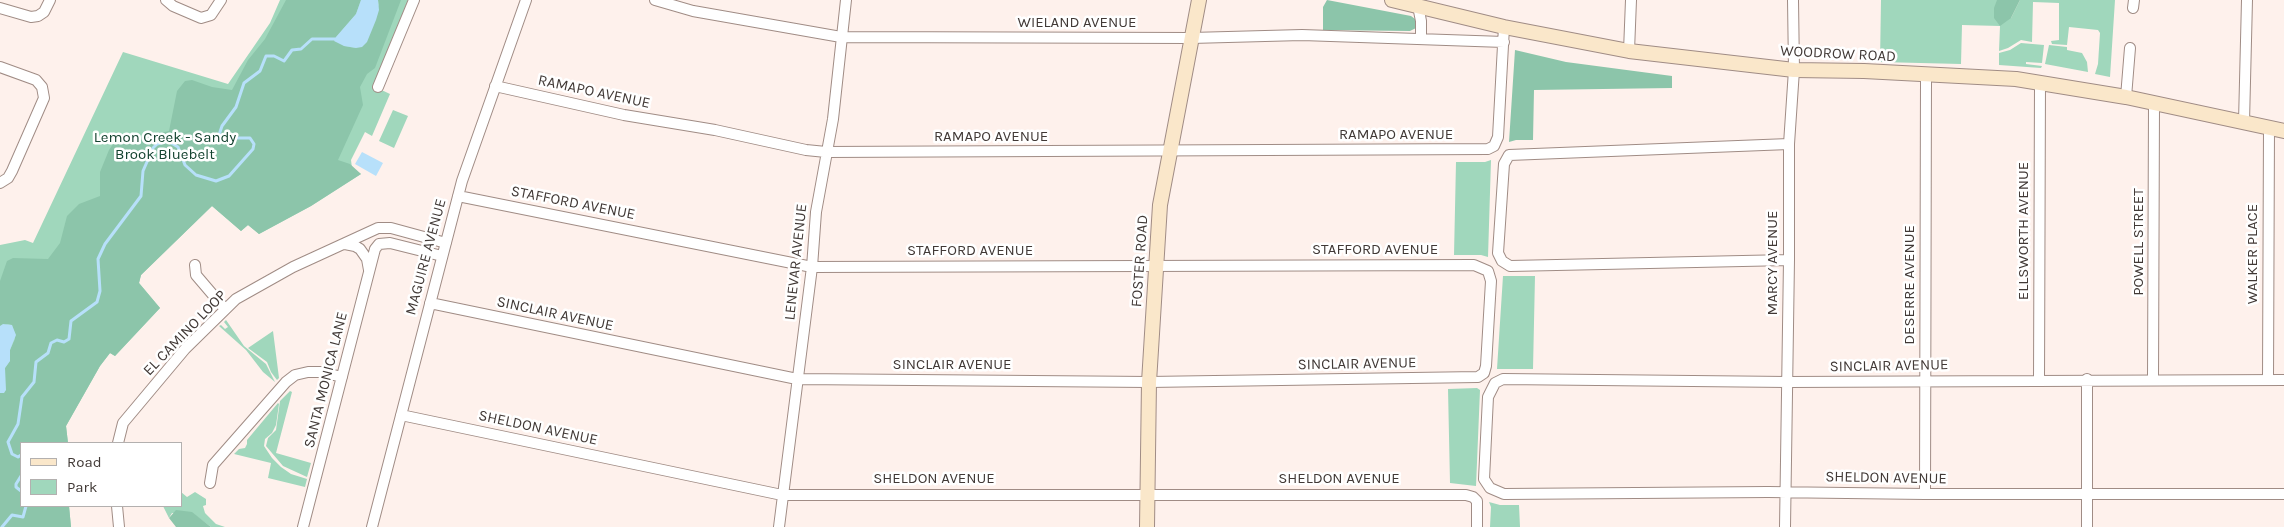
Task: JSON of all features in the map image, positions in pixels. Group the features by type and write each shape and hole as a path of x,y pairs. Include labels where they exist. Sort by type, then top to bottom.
{"street":[{"path":"0,8 31,17 38,16 44,12 50,0"},
{"path":"166,0 173,6 201,18 211,15 221,0"},
{"path":"378,88 414,0"},
{"name":"MAGUIRE AVENUE","path":"372,527 458,196 526,0"},
{"name":"WIELAND AVENUE","path":"654,0 694,5 841,37 1191,38 1302,35 1504,42"},
{"name":"LENEVAR AVENUE","path":"778,527 812,267 816,212 834,109 846,0"},
{"name":"FOSTER ROAD","path":"1147,527 1149,382 1160,205 1199,0"},
{"name":"WOODROW ROAD","path":"1392,0 1418,3 1504,27 1629,51 1794,70 1988,77 2040,82 2284,131"},
{"path":"1629,51 1631,0"},
{"name":"MARCY AVENUE","path":"1784,527 1786,492 1789,144 1794,70 1793,0"},
{"path":"2244,122 2247,0"},
{"path":"1418,3 1421,20 1420,38"},
{"path":"1504,27 1504,42"},
{"name":"RAMAPO AVENUE","path":"495,86 641,118 715,130 806,150 826,152 1169,152 1488,149 1494,146 1498,137 1504,42"},
{"path":"2126,98 2130,48"},
{"path":"0,67 26,74 36,80 42,87 44,98 12,171 8,178 0,184"},
{"name":"DESERRE AVENUE","path":"1925,494 1926,75"},
{"name":"ELLSWORTH AVENUE","path":"2039,380 2040,82"},
{"name":"POWELL STREET","path":"2153,380 2154,104"},
{"name":"WALKER PLACE","path":"2268,380 2269,127"},
{"path":"1789,144 1513,154 1506,157 1504,164 1498,246 1498,254 1502,261 1510,266 1789,260"},
{"name":"STAFFORD AVENUE","path":"458,196 812,267 1474,265 1488,270 1491,281 1486,366 1482,375"},
{"name":"EL CAMINO LOOP","path":"118,442 123,423 185,349 236,299 294,266 378,228 391,228 446,243"},
{"name":"SANTA MONICA LANE","path":"303,527 375,250 381,243 390,243 442,256"},
{"path":"344,244 360,249 367,259 369,271"},
{"path":"195,265 196,275 225,309"},
{"name":"SINCLAIR AVENUE","path":"430,303 797,379 1149,382 1478,377 1482,375"},
{"path":"210,483 213,465 286,382 295,375 308,372 321,372 342,377"},
{"name":"SINCLAIR AVENUE","path":"1490,488 1484,478 1488,397 1495,384 1503,379 1787,382 2087,379 2284,380"},
{"path":"2086,527 2087,379"},
{"name":"SHELDON AVENUE","path":"401,415 782,494 1466,495 1475,498 1478,506 1477,527"},
{"name":"SHELDON AVENUE","path":"1490,488 1504,494 1786,492 2284,494"},
{"path":"117,507 120,527"}],"green space":[{"name":"Lemon Creek - Sandy Brook Bluebelt","path":"280,0 408,0 373,86 390,94 372,136 365,132 351,160 352,168 361,174 311,206 259,234 248,225 241,231 212,206 141,275 139,283 160,308 115,356 110,353 100,366 66,426 68,442 20,442 20,507 69,507 71,527 0,527 0,245 25,240 33,243 123,52 228,84 270,23"},
{"name":"Lemon Creek - Sandy Brook Bluebelt","path":"286,0 361,0 356,14 336,37 344,46 356,48 379,5 378,0 401,0 375,68 367,74 360,87 363,105 338,160 350,164 361,174 311,206 259,234 248,225 241,231 212,206 141,275 139,283 160,308 115,356 110,353 100,366 66,426 68,442 20,442 20,507 69,507 71,527 0,527 0,393 4,393 5,368 10,361 10,350 15,339 12,325 0,326 0,281 7,261 13,258 48,259 60,243 67,216 79,204 100,196 100,172 109,150 120,134 137,138 169,131 177,91 185,81 192,80 212,87 232,90 248,60 265,39"},
{"path":"1327,0 1411,16 1415,19 1416,28 1410,31 1323,30 1323,7"},
{"path":"1881,0 2001,0 2011,18 2020,0 2115,0 2110,77 2095,74 2098,64 2100,33 2098,30 2069,27 2067,45 2052,44 2051,41 2059,40 2059,3 2033,2 2032,42 2021,40 1999,51 2000,26 1962,25 1961,64 1880,62"},
{"path":"1997,0 2020,0 2011,18 2000,26 1994,18 1994,8"},
{"path":"2021,43 2044,45 2042,63 2026,62 2026,64 2042,66 2041,68 1999,65 1999,53 2010,50"},
{"path":"2049,45 2067,47 2067,50 2082,53 2087,62 2088,72 2045,64"},
{"path":"1515,50 1566,62 1672,76 1672,88 1534,90 1533,140 1509,142"},
{"path":"393,110 408,116 394,148 379,141"},
{"path":"1491,160 1488,257 1481,255 1454,255 1456,162 1485,162"},
{"path":"1503,276 1535,276 1533,369 1497,369"},
{"path":"226,320 244,346 266,364 275,382 263,372 246,350 219,326 221,325 225,329 228,327 224,322"},
{"path":"273,331 279,378 277,380 267,362 248,348"},
{"path":"1477,388 1480,390 1476,486 1450,483 1448,389"},
{"path":"290,391 292,392 276,453 311,463 307,477 283,466 266,446 268,438 276,430 280,401"},
{"path":"278,403 276,425 272,433 265,439 264,446 281,467 291,474 307,479 305,487 268,478 271,463 234,454 239,449 245,448 247,440"},
{"path":"195,492 206,499 206,505 203,506 205,513 216,524 225,527 211,527 192,513 172,513 169,518 164,507 182,507 182,493 187,497"},
{"path":"1489,502 1500,505 1519,505 1520,527 1490,527 1491,507"},
{"path":"176,510 192,512 211,527 176,527 169,518"}],"water":[{"path":"361,0 378,0 379,10 367,42 362,47 356,48 344,46 334,41 356,14"},
{"path":"362,152 383,163 376,176 355,164"},
{"path":"3,324 12,325 16,335 10,350 10,361 5,368 6,390 4,393 0,393 0,326"}],"waterway":[{"path":"20,456 18,457 12,454 8,442 18,424 22,397 34,382 36,362 48,353 51,343 57,340 64,342 69,339 71,321 97,302 100,291 98,259 105,244 141,196 143,171 153,148 157,144 168,141 178,147 185,165 196,175 216,181 229,176 253,149 254,144 250,138 228,138 219,135 222,126 236,107 244,83 260,71 266,56 274,56 284,61 292,50 301,49 312,39 338,39"},
{"path":"20,478 16,484 16,487 20,490"},
{"path":"2,527 12,515 23,517 26,507"}]}
